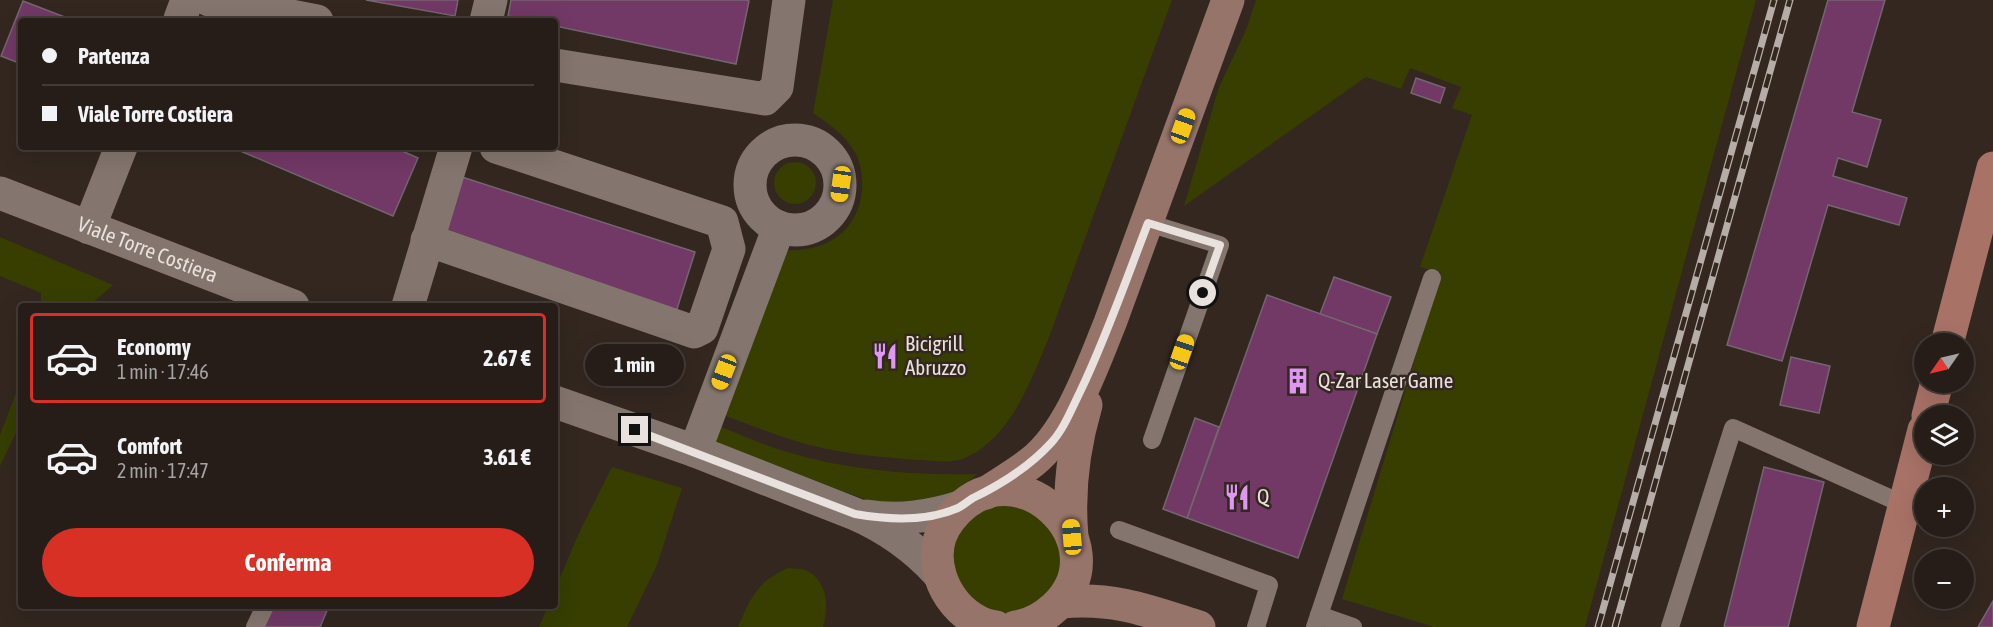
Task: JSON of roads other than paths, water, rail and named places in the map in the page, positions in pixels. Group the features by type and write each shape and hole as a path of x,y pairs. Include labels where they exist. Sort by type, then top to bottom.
{"main road":[{"path":"1950,333 1993,168"},
{"path":"1873,627 1915,465"}],"street":[{"path":"209,0 302,18"},
{"path":"487,18 491,0"},
{"path":"558,65 765,99 777,87 789,0"},
{"path":"1110,323 1080,426 1070,477 1073,576 1061,602 1045,617 1015,627 963,619 946,594 938,573 937,555 940,537 948,521 973,500 1032,462 1053,442 1069,414 1110,323 1228,0"},
{"path":"89,228 120,150"},
{"path":"409,303 455,150"},
{"path":"427,240 694,332 702,328 729,249 722,222 505,150"},
{"name":"Viale Torre Costiera","path":"0,193 284,303"},
{"path":"695,451 779,227"},
{"path":"558,403 695,451 873,522 908,544 938,573"},
{"path":"855,514 881,518 911,518 927,516 1007,490 1028,494 1047,503 1062,518 1084,566 1094,578 1133,606"},
{"path":"1061,602 1090,600 1133,606 1184,625"}],"lane":[{"path":"1148,223 1220,245 1152,440"},
{"path":"1353,627 1317,621 1432,278"},
{"path":"1670,627 1733,428 1905,505"},
{"path":"1119,530 1269,585 1256,627"},
{"path":"255,627 264,609"}],"railway":[{"path":"1598,627 1774,0"},
{"path":"1615,627 1790,0"}],"place":[{"name":"Bicigrill Abruzzo","path":"885,356"},
{"name":"Q-Zar Laser Game","path":"1298,381"},
{"name":"Q","path":"1237,497"}]}
